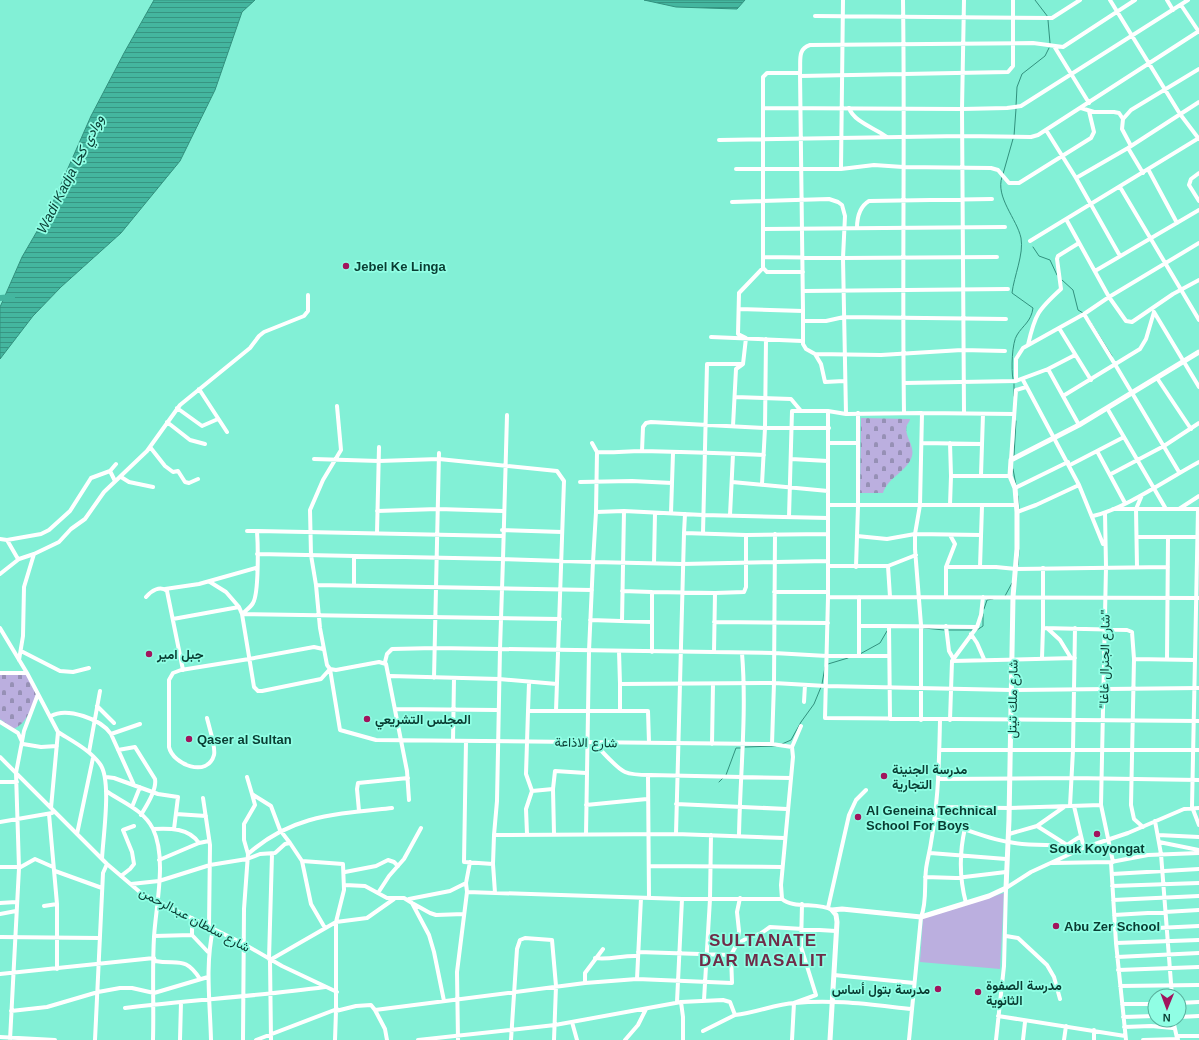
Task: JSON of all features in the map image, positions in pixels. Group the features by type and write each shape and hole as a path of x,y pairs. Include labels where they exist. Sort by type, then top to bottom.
{"main road":[{"path":"1010,476 1011,460 1079,425 1199,352"},
{"name":"شارع ملك تيتل","path":"1006,888 1006,859 1009,842 1013,597 1016,569 1017,512 1015,488 1010,476"},
{"path":"830,909 921,917 989,896 1006,888"},
{"path":"830,909 836,918 834,1001 830,1040"}],"street":[{"path":"841,169 843,0"},
{"path":"903,0 902,137 904,228 902,291 904,413"},
{"path":"964,0 962,109 962,350 964,413"},
{"path":"746,338 738,334 739,293 763,268 762,139 763,77 765,73 842,76 1008,72 1013,66 1014,0"},
{"path":"814,16 1014,16 1052,18 1080,0"},
{"path":"1030,241 1199,138 1180,114 1110,0"},
{"path":"1005,351 962,350 869,355 815,354 806,349 802,341 803,258 800,169 801,50 810,45 964,45 1033,43 1063,47 1135,0"},
{"path":"1167,0 1173,10"},
{"path":"763,108 962,109 1022,106 1188,0"},
{"path":"719,140 962,136 1021,138 1038,135 1199,31 1181,5"},
{"path":"1054,46 1088,103"},
{"path":"1122,120 1132,110 1199,69"},
{"path":"1076,178 1130,147 1199,102"},
{"path":"849,108 851,113 858,121 875,129 887,138"},
{"path":"1081,108 1089,111 1119,113 1122,120 1122,129 1143,173"},
{"path":"736,169 841,169 874,165 903,167 991,168 998,170 1009,183 1016,184 1022,182 1094,135 1089,111"},
{"path":"1046,130 1076,178 1120,256"},
{"path":"1148,170 1177,223"},
{"path":"1199,173 1191,179 1189,185 1199,201"},
{"path":"1120,187 1199,320"},
{"path":"857,228 860,209 867,201 992,198"},
{"path":"732,202 829,199 838,202 842,206 844,211 845,228 843,258 844,381 846,414"},
{"path":"1095,271 1199,210"},
{"path":"1066,219 1109,297 1126,321 1129,322 1153,310 1180,290 1199,280"},
{"path":"763,229 1005,227"},
{"path":"1028,345 1036,316 1042,306 1061,289 1061,281 1056,259 1058,256 1080,243"},
{"path":"1016,381 1016,359 1023,348 1084,314 1109,297 1199,243"},
{"path":"763,257 997,257"},
{"path":"763,268 766,272 803,272"},
{"path":"803,292 962,291 1008,289"},
{"path":"0,574 18,559 55,545 64,538 71,529 89,515 104,492 150,447 177,408 250,348 264,332 304,316 308,311 308,295"},
{"path":"739,309 803,311"},
{"path":"1153,310 1185,361 1199,387"},
{"path":"1063,396 1140,349 1143,345 1153,310"},
{"path":"1084,314 1116,364 1179,472"},
{"path":"803,321 826,322 844,317 962,320 1006,319"},
{"path":"1060,328 1091,380"},
{"path":"711,337 802,341"},
{"path":"733,426 736,369 743,364 746,338"},
{"path":"762,484 766,398 766,339"},
{"path":"815,354 821,364 825,382 844,381"},
{"path":"904,383 1023,380 1075,355"},
{"path":"703,533 704,425 707,364 743,364"},
{"path":"1048,369 1079,425"},
{"path":"1157,378 1191,429"},
{"path":"1023,380 1079,484 1093,516 1104,548"},
{"path":"1011,460 1016,390 1026,387"},
{"path":"199,389 227,432"},
{"path":"735,397 791,399 801,411"},
{"path":"337,406 341,450 323,480 310,510 312,555 323,649 327,665 330,669 336,670 385,662"},
{"path":"177,408 202,426 218,419"},
{"path":"1107,408 1139,460 1166,509"},
{"path":"789,516 793,428 792,411 828,411 846,414 1014,414"},
{"path":"828,411 828,623 825,718 1103,722 1199,721"},
{"path":"856,567 858,506 858,413"},
{"path":"920,720 921,625 915,534 920,505 922,413"},
{"path":"981,476 983,414"},
{"path":"495,893 493,864 497,801 497,741 503,558 502,530 507,415"},
{"path":"168,422 190,440 205,444"},
{"path":"642,451 643,427 646,423 675,422 765,428 829,428"},
{"path":"1111,474 1164,446 1199,423"},
{"path":"1015,488 1097,451 1124,437"},
{"path":"828,443 858,443"},
{"path":"922,443 982,444"},
{"path":"586,835 589,651 596,512 597,452 592,444"},
{"path":"950,444 950,505"},
{"path":"150,447 167,468 173,472 178,471 186,483 198,479"},
{"path":"377,533 379,447"},
{"path":"597,452 616,454 620,452 642,451 673,453 764,454"},
{"path":"1097,451 1111,474 1125,503"},
{"path":"434,678 439,453"},
{"path":"671,513 673,453"},
{"path":"730,516 733,454"},
{"path":"314,459 379,461 439,459 557,471 564,481 556,711"},
{"path":"791,459 828,461"},
{"path":"1093,516 1105,513 1125,503 1199,462"},
{"path":"0,539 7,540 41,534 49,530 70,511 91,478 110,471 116,464"},
{"path":"110,471 115,481"},
{"path":"951,476 1010,476"},
{"path":"121,477 129,482 152,487"},
{"path":"580,482 672,483"},
{"path":"732,482 828,491"},
{"path":"1017,512 1036,505 1079,484"},
{"path":"1137,567 1136,509 1142,494"},
{"path":"1178,509 1199,496"},
{"path":"828,505 1016,505"},
{"path":"980,566 982,506"},
{"path":"377,511 438,509 503,511"},
{"path":"1112,509 1198,509 1198,629 1194,688 1192,807 1199,825"},
{"path":"596,512 624,511 730,516 789,516 828,518"},
{"path":"622,621 624,511"},
{"path":"654,563 655,513"},
{"name":"\"شارع الجنرال غاغا\"","path":"1105,513 1104,548 1106,567 1101,805 1112,862 1112,886 1118,970 1126,1038"},
{"path":"676,834 682,652 682,564 685,514"},
{"path":"502,530 562,532"},
{"path":"247,531 502,536"},
{"path":"242,614 253,603 256,591 257,531"},
{"path":"684,533 746,535 828,534"},
{"path":"772,744 774,683 774,534"},
{"path":"857,536 887,539 915,534 981,535"},
{"path":"622,591 715,593 745,591 746,535"},
{"path":"946,597 946,567 954,550 954,544 950,535"},
{"path":"1137,537 1198,537"},
{"path":"1168,537 1168,660"},
{"path":"7,540 18,559"},
{"path":"19,660 21,651 24,587 34,554"},
{"path":"257,554 503,558 682,564 828,561"},
{"path":"828,566 888,566 916,555"},
{"path":"354,556 354,586"},
{"path":"888,566 890,597"},
{"path":"946,567 980,566 1016,569 1168,567"},
{"path":"146,597 154,590 210,582 256,568"},
{"path":"1042,658 1045,628 1043,568"},
{"path":"210,582 226,592 239,607 242,614 254,687 258,691 321,679 330,669"},
{"path":"316,585 502,587 592,590"},
{"path":"165,589 168,594 183,670"},
{"path":"652,592 652,652"},
{"path":"774,592 859,597 1198,598"},
{"path":"714,652 715,593"},
{"path":"859,597 859,655"},
{"path":"952,660 977,627 981,615 983,597"},
{"path":"173,620 239,607"},
{"path":"242,614 318,614 560,620"},
{"path":"590,620 652,622"},
{"path":"714,622 828,623"},
{"path":"859,626 921,625 977,627"},
{"path":"889,626 890,719"},
{"path":"946,626 952,660 950,720"},
{"path":"0,628 51,716 58,732 51,808"},
{"path":"1045,628 1131,631 1134,659 1131,805 1133,817 1136,822 1143,827"},
{"path":"1045,628 1060,640 1073,658"},
{"path":"1075,628 1073,658 1074,721 1072,806 1083,848"},
{"path":"971,634 984,659"},
{"path":"207,718 215,753 212,760 203,767 181,763 171,752 169,747 169,680 173,673 314,647 323,649"},
{"path":"409,800 408,778 390,676 385,662 387,654 392,649 435,648 889,656"},
{"path":"21,651 60,671 73,672 89,668"},
{"path":"619,651 620,711"},
{"path":"739,836 745,683 742,653"},
{"path":"952,660 1073,658"},
{"path":"1134,659 1195,660"},
{"name":"شارع الاذاعة","path":"330,669 340,730 376,740 772,744 792,747"},
{"path":"0,672 27,673"},
{"path":"390,676 499,679 529,683 557,684"},
{"path":"453,740 454,678"},
{"path":"527,834 526,809 532,790 526,774 529,683"},
{"path":"620,684 774,683 826,686 1011,690 1134,690 1199,688"},
{"path":"712,744 713,684"},
{"path":"804,702 805,685"},
{"path":"89,752 100,692"},
{"path":"10,1038 19,868 16,773 19,749 22,744 27,719 38,694"},
{"path":"97,706 114,722"},
{"path":"395,709 453,708 498,710"},
{"path":"528,711 649,712 648,743"},
{"path":"51,716 56,713 69,712 102,725 111,734 134,785"},
{"path":"909,1040 921,917 925,907 925,877 937,807 940,720"},
{"path":"0,722 18,733 22,744"},
{"path":"111,734 140,724"},
{"path":"782,900 781,891 784,838 794,754 792,747 801,726"},
{"path":"58,732 89,752 93,758 100,763 106,777 102,858"},
{"path":"466,740 464,862 493,864"},
{"path":"595,743 622,771 648,775 791,778"},
{"path":"22,744 41,747 57,746"},
{"path":"118,750 133,746 137,748 155,779 156,782 141,815"},
{"path":"940,750 1199,750"},
{"name":"شارع سلطان عبدالرحمن","path":"0,757 107,864 142,893 244,944 270,960 337,992"},
{"path":"77,834 93,758"},
{"path":"554,834 554,772 586,773"},
{"path":"648,775 648,898"},
{"path":"106,777 114,778 164,795 178,797 174,829"},
{"path":"243,1040 247,856 244,840 244,824 255,805 247,777"},
{"path":"359,811 357,789 358,783 408,778"},
{"path":"939,779 1132,778 1199,780"},
{"path":"0,782 17,782"},
{"path":"132,807 140,787"},
{"path":"532,790 553,789"},
{"path":"467,892 682,899 740,898 782,900 789,903 830,909 849,815 856,800 866,790"},
{"path":"106,791 132,807 153,829 159,860 158,900 154,936 153,1040"},
{"path":"252,794 271,806 280,830 302,860 311,904 325,928"},
{"path":"203,798 203,808 206,816 210,841 211,928 208,952 208,977 211,1040"},
{"path":"586,805 647,799"},
{"path":"676,804 788,809"},
{"path":"937,807 1009,808 1101,805"},
{"path":"1009,834 1037,826 1064,807"},
{"path":"996,1040 1006,936 1006,888 1030,872 1083,848 1143,827 1192,807 1199,808"},
{"path":"247,856 268,837 293,824 319,817 392,808"},
{"path":"0,822 54,812"},
{"path":"49,814 58,904 57,969"},
{"path":"176,814 206,816"},
{"path":"935,819 1009,842 1058,847 1067,845 1081,836"},
{"path":"1155,821 1161,854 1172,985"},
{"path":"121,876 134,864 132,852 123,830 134,826"},
{"path":"1037,826 1067,845 1083,848"},
{"path":"378,893 404,859 421,828"},
{"path":"965,828 960,856 960,878 966,903"},
{"path":"153,829 174,829 192,835 199,843"},
{"path":"494,835 676,834 784,838"},
{"path":"704,1000 710,899 711,835"},
{"path":"1158,835 1199,837"},
{"path":"159,860 199,843 210,841"},
{"path":"1159,842 1199,851"},
{"path":"131,884 159,881 210,865 247,856 272,854 285,844 290,843"},
{"path":"1052,863 1112,862 1161,854 1199,851"},
{"path":"930,853 1006,859"},
{"path":"270,1040 272,854"},
{"path":"0,867 19,868 35,859 54,869 102,888"},
{"path":"302,860 340,862 343,864 345,872 345,885 336,922 337,992 335,1040"},
{"path":"345,872 376,866 388,860 394,862 398,866"},
{"path":"458,1038 456,972 467,892 466,883 470,862"},
{"path":"95,1040 103,873 107,864"},
{"path":"648,866 710,865 782,867"},
{"path":"1112,874 1199,869"},
{"path":"925,877 960,878 1006,872"},
{"path":"345,885 365,886 394,899 409,899 450,891 466,883"},
{"path":"1112,886 1164,883 1199,883"},
{"path":"1113,900 1199,896"},
{"path":"637,979 641,898"},
{"path":"376,1010 585,983 637,979 678,982 732,982 731,955 737,944 739,924 737,912 740,898"},
{"path":"270,960 336,922 367,918 394,899"},
{"path":"409,899 428,935 434,952 444,1001"},
{"path":"682,899 678,982 679,1002 683,1017 682,1040"},
{"path":"0,903 16,902"},
{"path":"412,903 436,915 464,914"},
{"path":"44,906 58,904"},
{"path":"802,904 801,947 816,995 820,1002"},
{"path":"1114,915 1199,910"},
{"path":"0,914 16,911"},
{"path":"192,918 192,935 208,952"},
{"path":"737,944 749,937 760,934 770,926 836,931"},
{"path":"1115,930 1199,926"},
{"path":"154,936 192,935"},
{"path":"1006,936 1015,937 1022,941 1047,965 1054,977 1060,999"},
{"path":"0,937 100,938"},
{"path":"511,1040 518,943 520,940 525,938 552,940 556,986 554,1040"},
{"path":"1116,943 1199,940"},
{"path":"585,983 586,973 595,958 604,949"},
{"path":"595,958 608,959 623,955 680,953 731,955"},
{"path":"1117,957 1199,953"},
{"path":"0,974 99,965 154,958 155,960 165,962 184,962 193,968 200,979"},
{"path":"1118,970 1199,967"},
{"path":"834,975 914,983"},
{"path":"11,1012 47,1006 98,992 127,987 154,993 208,977"},
{"path":"1120,986 1199,985"},
{"path":"125,1008 271,995 326,987"},
{"path":"703,1031 735,1015 748,1014 794,1003 816,995"},
{"path":"418,1040 458,1038 555,1025 679,1002 704,1000 723,1000 730,1002 735,1015"},
{"path":"794,1003 834,1001 912,1009"},
{"path":"180,1040 181,1002"},
{"path":"1187,1003 1199,1002"},
{"path":"792,1040 794,1003"},
{"path":"1122,1004 1147,1004"},
{"path":"256,1040 271,1033 336,1010 371,1005 376,1010 386,1029 387,1040"},
{"path":"626,1040 638,1025 646,1009"},
{"path":"998,1016 1025,1022 1094,1030 1126,1038"},
{"path":"1123,1017 1147,1016"},
{"path":"1187,1017 1199,1016"},
{"path":"572,1022 577,1040"},
{"path":"1023,1040 1025,1022"},
{"path":"1064,1040 1066,1026"},
{"path":"1124,1027 1147,1026"},
{"path":"1174,1028 1177,1038"},
{"path":"1094,1030 1094,1040"},
{"path":"1144,1040 1199,1036"},
{"path":"0,1037 54,1040"}],"green space":[{"path":"861,418 910,419 906,429 912,448 912,456 910,461 889,483 883,493 860,493"},
{"path":"26,674 37,695 25,719 18,727 13,729 0,719 0,675"},
{"path":"1004,893 1000,969 920,962 923,918"}],"water":[{"name":"Wadi Kadja ووادي كجا","path":"154,0 255,0 242,12 215,90 180,161 121,233 61,287 33,316 0,359 0,307 22,257 50,209 91,116"},
{"path":"644,0 745,0 737,9 676,7"}],"waterway":[{"path":"1035,0 1048,17"},
{"path":"1048,20 1050,43"},
{"path":"1016,106 1017,87 1022,74 1045,56 1049,48"},
{"path":"1014,136 1016,109"},
{"path":"1003,174 1013,139"},
{"path":"1002,177 1001,192 1007,208 1019,231 1022,244 1012,293 1033,308 1029,320 1015,339 1012,356 1013,379"},
{"path":"1033,247 1039,256 1050,260 1057,275"},
{"path":"1062,280 1073,290 1078,310 1083,313"},
{"path":"0,298 12,297"},
{"path":"1088,318 1112,356"},
{"path":"1014,384 1014,396"},
{"path":"1014,456 1016,421"},
{"path":"1013,469 1016,485"},
{"path":"1018,496 1019,509"},
{"path":"1018,565 1019,550"},
{"path":"1005,596 1012,583"},
{"path":"984,609 987,600 993,599"},
{"path":"977,630 983,626 983,614"},
{"path":"924,628 944,630"},
{"path":"947,630 972,630"},
{"path":"860,654 880,643 887,631"},
{"path":"828,664 848,658"},
{"path":"822,684 825,667"},
{"path":"782,744 791,740 801,722 814,704 821,687"},
{"path":"745,747 776,746"},
{"path":"726,775 736,748 742,748"},
{"path":"719,782 723,778"}],"place":[{"name":"Jebel Ke Linga","path":"346,266"},
{"name":"جبل امير","path":"149,654"},
{"name":"المجلس التشريعي","path":"367,719"},
{"name":"Qaser al Sultan","path":"189,739"},
{"name":"مدرسة الجنينة التجارية","path":"884,776"},
{"name":"Al Geneina Technical School For Boys","path":"858,817"},
{"name":"Souk Koyongat","path":"1097,834"},
{"name":"Abu Zer School","path":"1056,926"},
{"name":"مدرسة بتول أساس","path":"938,989"},
{"name":"مدرسة الصفوة الثانوية","path":"978,992"}],"district":[{"name":"SULTANATE DAR MASALIT","path":"763,950"}]}
